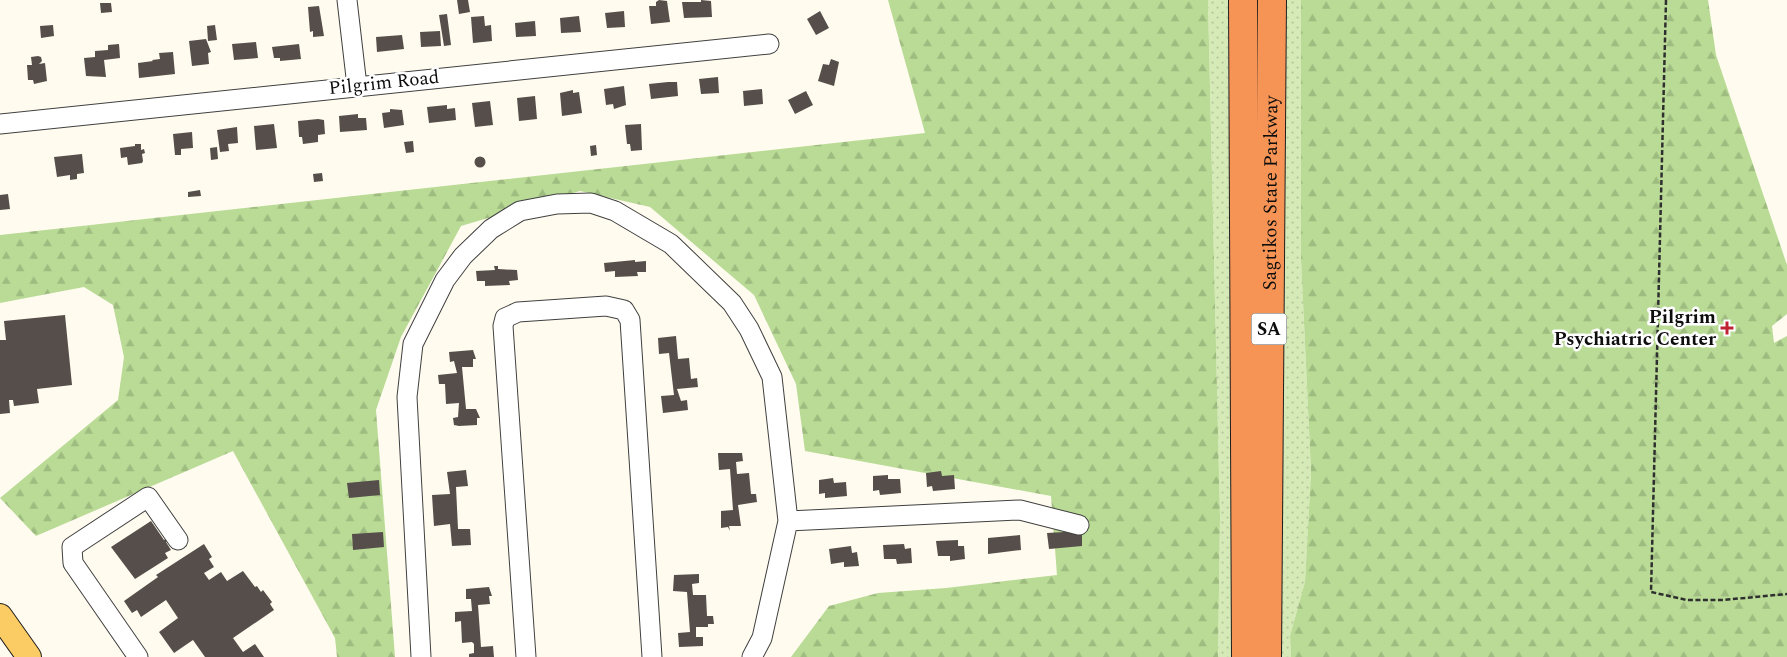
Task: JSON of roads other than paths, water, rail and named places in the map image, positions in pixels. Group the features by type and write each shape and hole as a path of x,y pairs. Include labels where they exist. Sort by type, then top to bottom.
{"highway":[{"name":"Sagtikos State Parkway","path":"1243,0 1246,657"},
{"name":"Sagtikos State Parkway","path":"1266,657 1272,0"}],"main road":[{"path":"0,616 29,657"}],"street":[{"path":"347,0 357,86"},
{"name":"Pilgrim Road","path":"0,124 769,44"},
{"path":"421,657 406,397 413,344 445,280 463,256 491,229 520,211 557,204 591,203 615,211 671,244 732,303 749,329 772,377 788,521 762,638 752,657"},
{"path":"526,657 503,326 505,318 518,312 606,306 624,310 630,320 652,657"},
{"path":"138,657 73,563 72,546 148,497 178,540"},
{"path":"788,521 1020,510 1080,526"}],"place":[{"name":"Pilgrim Psychiatric Center","path":"1727,328"}]}
